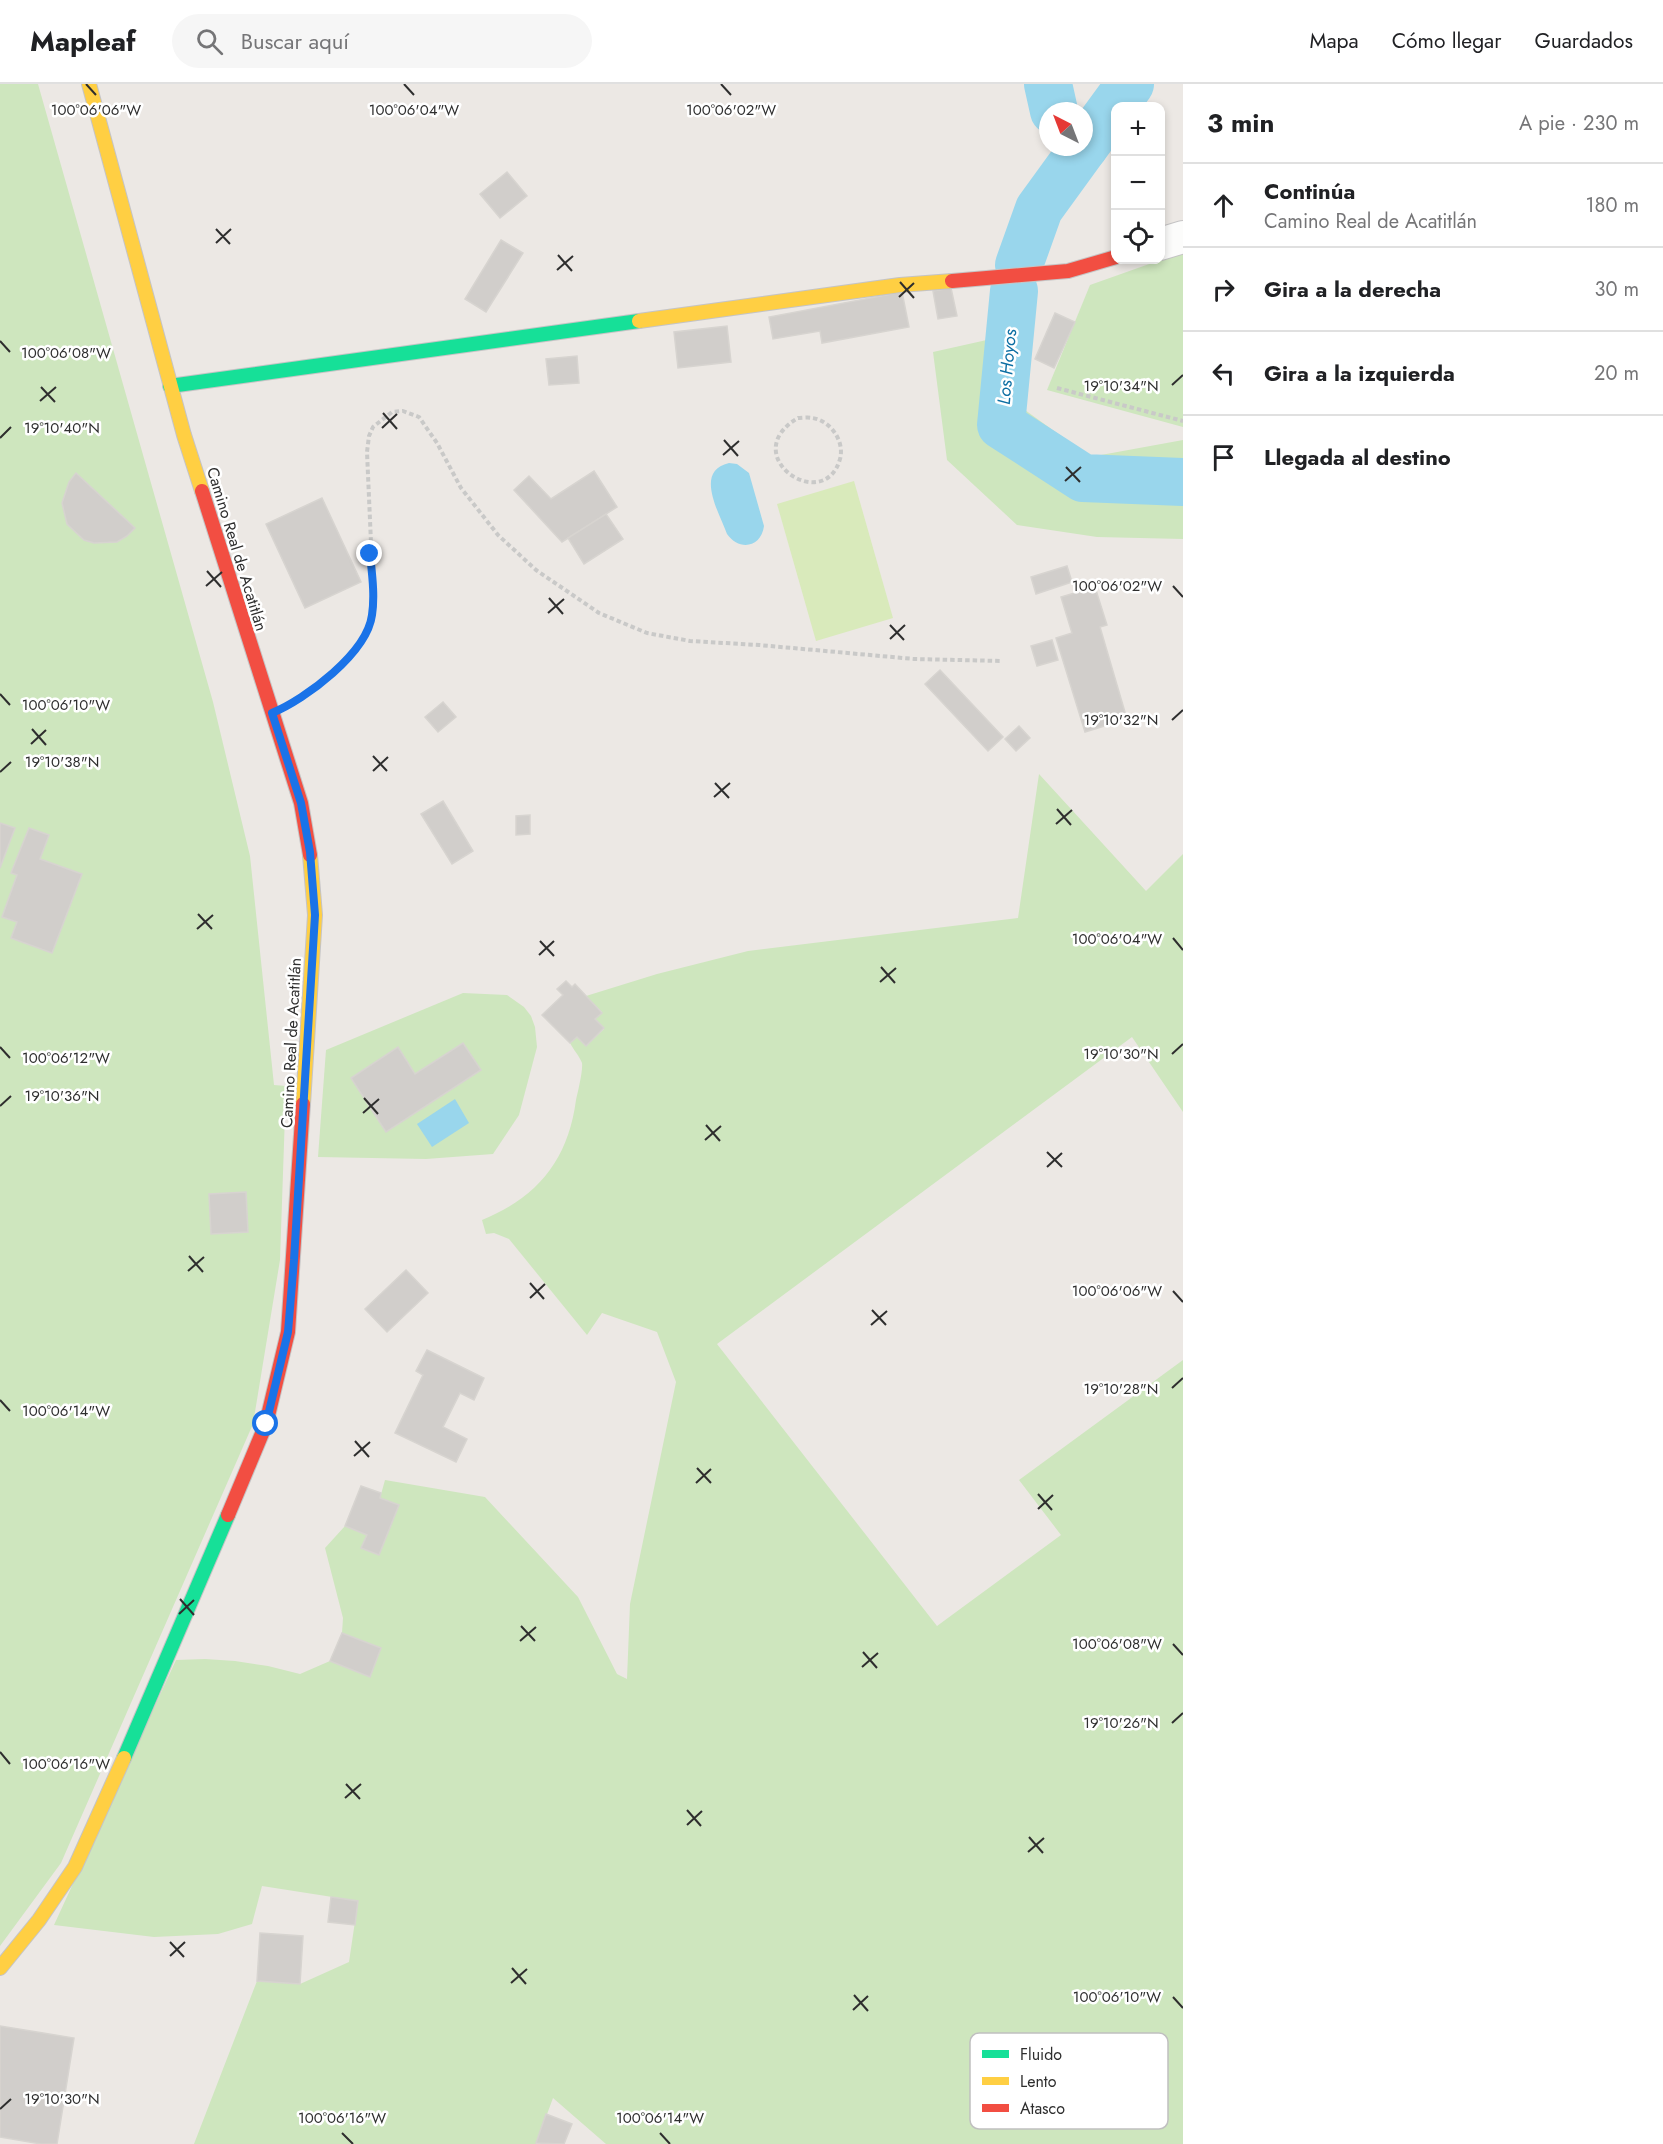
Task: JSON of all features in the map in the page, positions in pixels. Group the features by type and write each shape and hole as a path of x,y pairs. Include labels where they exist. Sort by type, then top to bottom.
{"main road":[{"name":"Camino Real de Acatitlán","path":"0,1968 39,1920 75,1867 137,1729 266,1424 288,1332 315,915 310,852 301,803 170,386 89,84"},
{"path":"170,386 900,285 1068,271 1111,258"}],"street":[{"path":"1165,243 1183,237"}],"path":[{"path":"1057,388 1183,421"},
{"path":"272,713 292,705 321,683 359,646 372,617 373,588 367,452 369,436 379,421 392,412 403,411 413,413 424,423 461,488 498,535 536,570 599,613 647,633 690,641 914,659 1001,661"},
{"path":"798,418 813,418 828,424 838,437 842,452 838,467 826,478 812,483 796,479 783,470 777,456 777,440 784,426 798,418"}],"green space":[{"path":"0,84 38,84 213,702 250,856 274,1085 286,1086 280,1260 253,1424 61,1863 0,1946"},
{"path":"1183,252 1183,427 1047,390 1090,285 1149,264 1165,264 1165,258"},
{"path":"1031,330 1025,410 1090,457 1183,440 1183,539 1097,537 1017,525 947,460 933,352"},
{"path":"854,481 893,618 816,641 777,504"},
{"path":"1039,774 1146,891 1183,854 1183,1112 1132,1037 717,1344 937,1626 1061,1535 1019,1480 1183,1360 1183,2144 606,2144 553,2098 536,2144 194,2144 257,1981 300,1984 349,1962 358,1901 262,1886 252,1924 218,1934 154,1937 54,1925 176,1660 235,1661 300,1674 330,1661 342,1633 343,1618 325,1548 345,1526 367,1535 361,1548 379,1555 399,1505 380,1498 385,1480 485,1497 578,1597 617,1674 627,1679 630,1604 676,1382 657,1332 602,1313 587,1335 509,1239 494,1233 486,1234 482,1220 502,1211 534,1188 558,1158 566,1141 582,1067 570,1043 577,1037 586,1046 604,1029 595,1019 602,1012 586,996 657,974 748,951 1018,918"},
{"path":"463,993 507,995 524,1007 535,1027 537,1047 519,1115 493,1154 426,1159 318,1157 326,1050"}],"water":[{"path":"729,463 737,464 749,473 764,526 759,539 749,545 737,543 727,534 712,493 713,474 719,467"},
{"path":"455,1099 469,1123 432,1147 417,1124"}],"building":[{"path":"507,172 527,196 500,218 480,194"},
{"path":"501,240 523,253 486,312 465,299"},
{"path":"951,288 957,316 938,319 933,291"},
{"path":"902,292 909,327 822,343 820,331 773,339 769,317"},
{"path":"1055,313 1075,322 1054,368 1035,359"},
{"path":"727,326 731,362 678,368 674,332"},
{"path":"577,356 579,383 549,385 546,359"},
{"path":"594,471 617,507 562,542 514,490 529,476 551,499"},
{"path":"76,473 135,528 127,536 117,542 94,543 84,540 67,524 62,503 69,482"},
{"path":"322,498 361,582 305,608 266,524"},
{"path":"606,514 623,539 584,564 568,538"},
{"path":"1067,566 1072,582 1036,594 1031,577"},
{"path":"1095,587 1107,625 1100,627 1127,719 1085,732 1056,638 1072,633 1061,597"},
{"path":"1052,640 1058,660 1037,666 1031,646"},
{"path":"940,670 1003,737 988,751 925,684"},
{"path":"443,702 456,717 438,732 425,717"},
{"path":"1019,726 1030,738 1016,751 1005,739"},
{"path":"443,801 473,851 452,864 421,814"},
{"path":"530,815 530,834 516,835 516,816"},
{"path":"0,823 15,828 0,868"},
{"path":"29,828 49,835 40,859 82,874 52,953 11,938 17,922 2,917 17,875 11,873"},
{"path":"566,981 572,987 575,984 602,1013 595,1019 604,1028 586,1046 577,1037 570,1043 542,1015 563,995 557,989"},
{"path":"463,1043 481,1070 386,1132 351,1078 398,1047 415,1074"},
{"path":"246,1192 248,1232 211,1234 209,1194"},
{"path":"406,1270 428,1293 387,1332 365,1309"},
{"path":"427,1350 484,1378 474,1400 460,1393 443,1427 467,1439 456,1462 395,1433 423,1375 416,1371"},
{"path":"361,1486 381,1493 380,1498 399,1505 379,1555 361,1548 367,1535 345,1526"},
{"path":"342,1633 381,1648 370,1677 330,1661"},
{"path":"331,1897 358,1901 355,1925 328,1922"},
{"path":"260,1933 303,1936 300,1984 257,1981"},
{"path":"0,2026 74,2038 57,2144 41,2144 0,2137"},
{"path":"546,2114 572,2124 564,2144 536,2143"}],"waterway":[{"path":"1048,84 1052,102"},
{"name":"Los Hoyos","path":"1093,135 1130,84"},
{"name":"Los Hoyos","path":"1019,265 1039,209 1077,156"},
{"name":"Los Hoyos","path":"1014,291 1001,425 1083,478 1183,482"}],"traffic: fast":[{"path":"170,386 639,321"},
{"path":"124,1758 228,1515"}],"traffic: slow":[{"path":"89,84 184,435 202,491"},
{"path":"639,321 900,285 952,281"},
{"path":"303,1104 315,915 310,855"},
{"path":"0,1968 39,1920 75,1867 124,1758"}],"traffic: jam":[{"path":"952,281 1068,271 1111,258"},
{"path":"202,491 301,803 310,855"},
{"path":"228,1515 266,1424 288,1332 303,1104"}],"route":[{"path":"266,1424 288,1332 315,915 310,852 301,803 272,713 292,705 321,683 359,646 372,617 373,588 370,554"}]}
